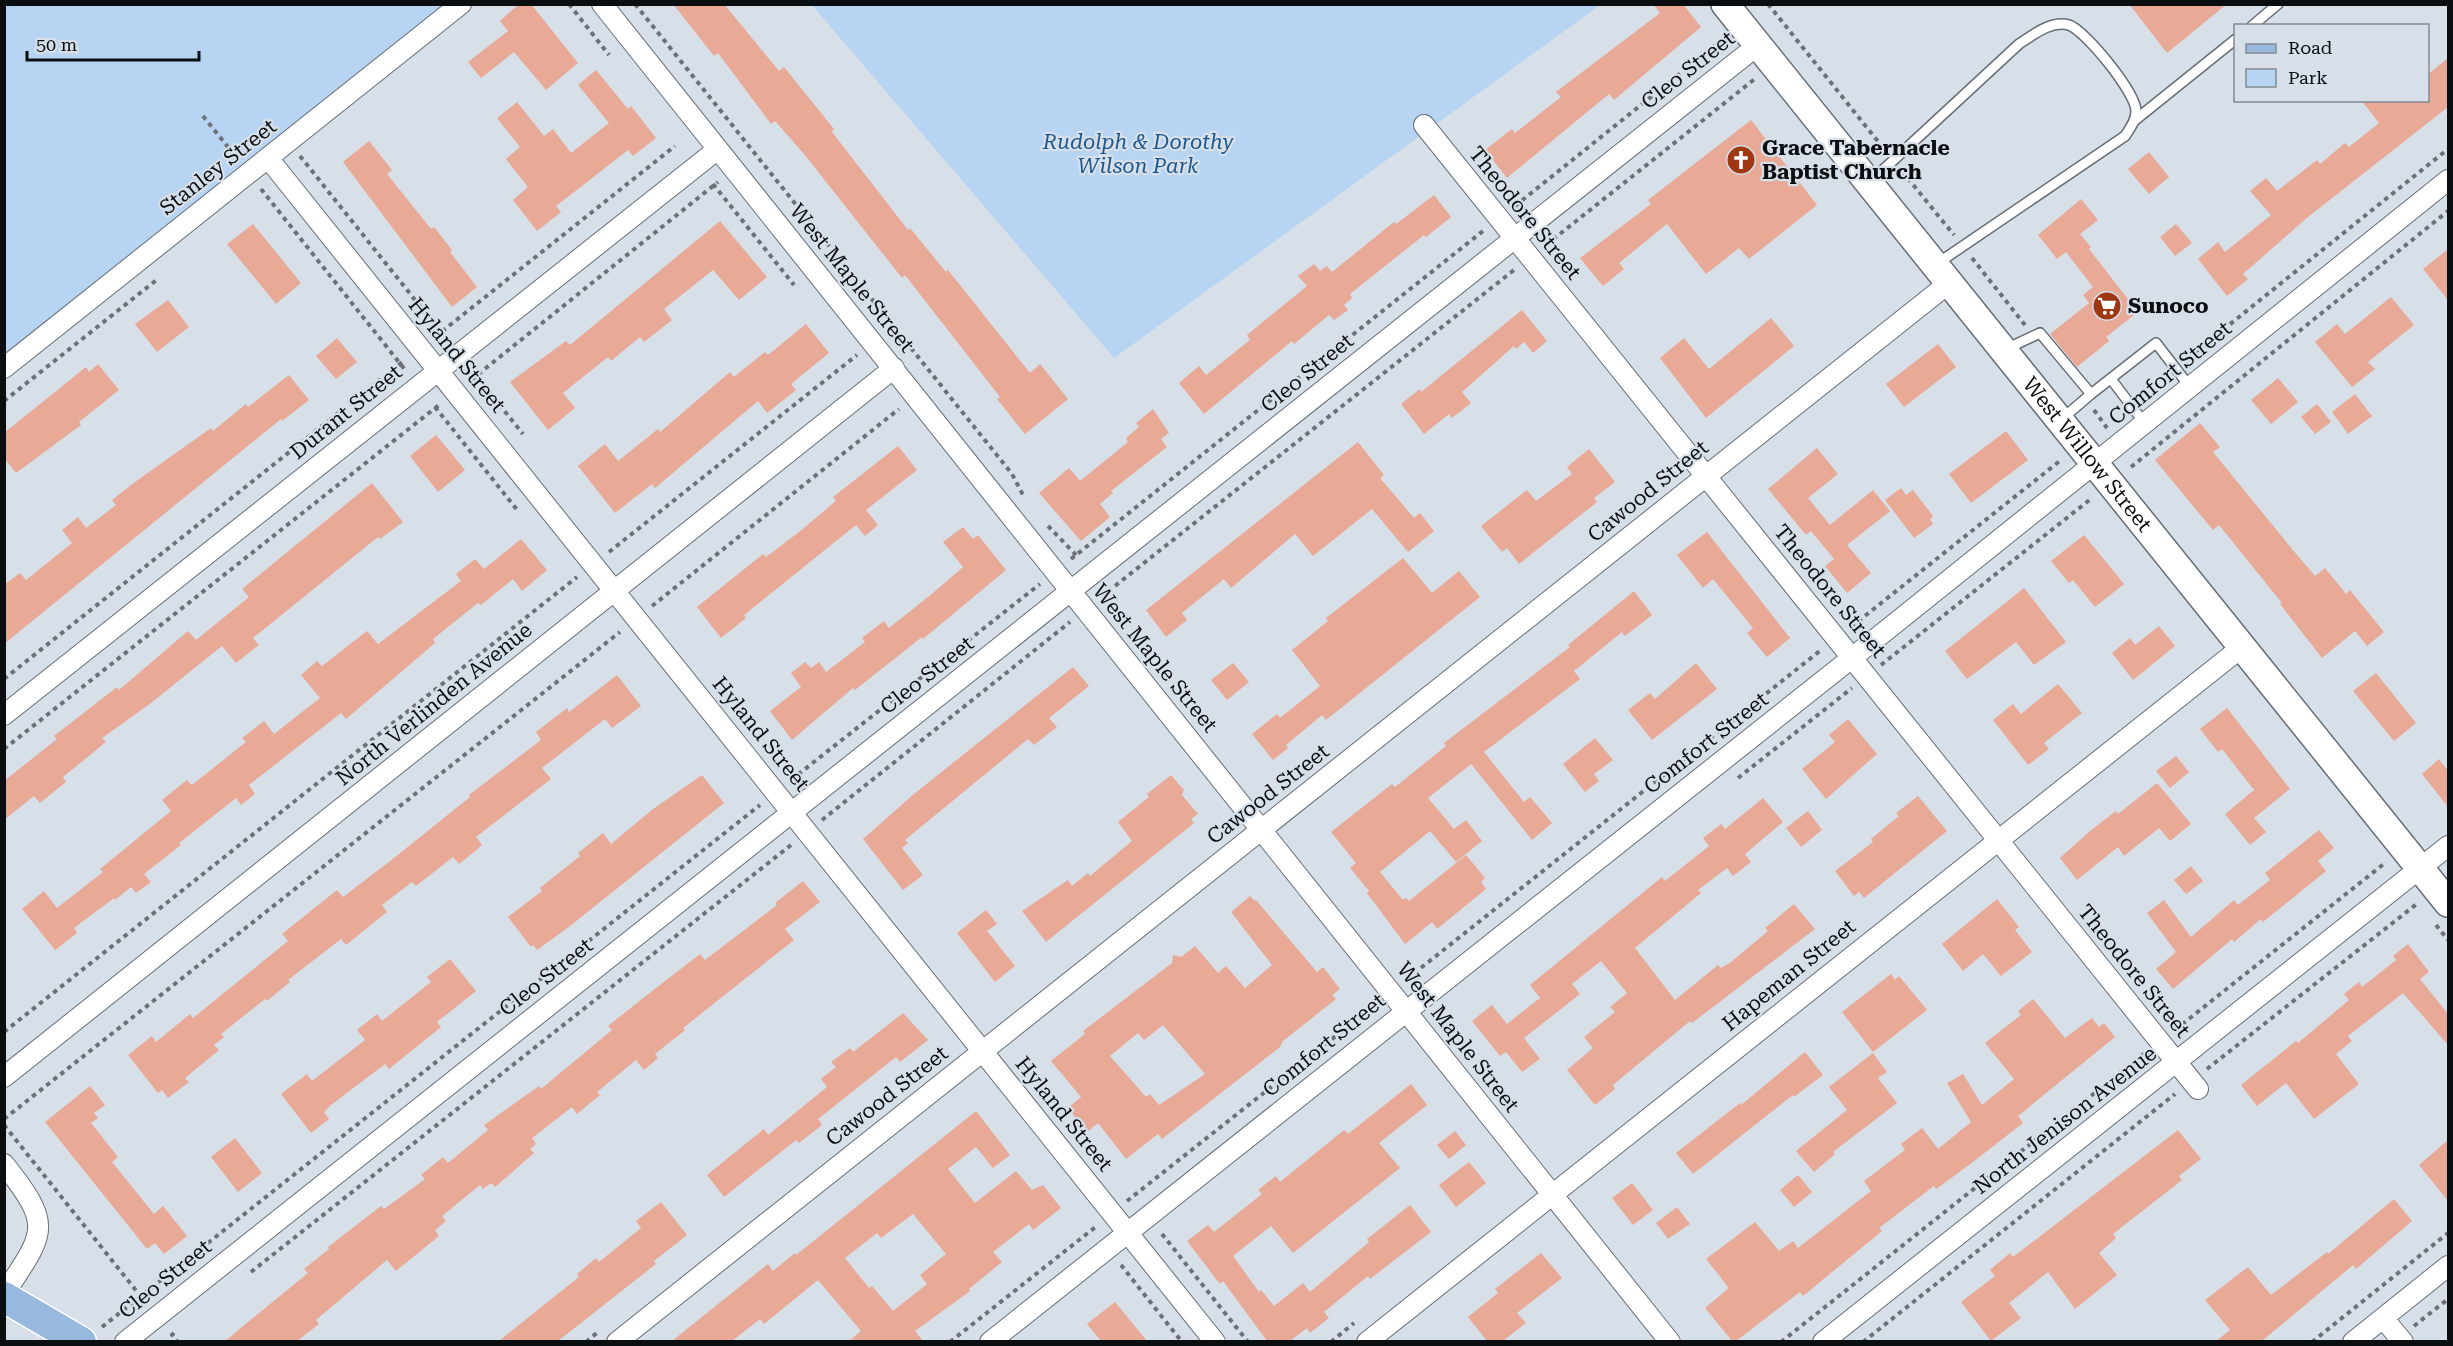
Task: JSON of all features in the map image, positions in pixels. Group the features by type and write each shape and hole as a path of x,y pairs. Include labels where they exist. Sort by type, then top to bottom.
{"main road":[{"path":"4,1296 92,1334"}],"street":[{"name":"Stanley Street","path":"4,368 461,4"},
{"name":"West Maple Street","path":"602,4 1670,1341"},
{"name":"West Willow Street","path":"1725,4 1750,52 1869,183 2060,420 2086,471 2242,647 2448,903"},
{"name":"Cleo Street","path":"125,1341 1750,52"},
{"name":"Theodore Street","path":"1424,125 2195,1085"},
{"name":"Durant Street","path":"4,715 697,165 724,156"},
{"name":"Hyland Street","path":"268,158 1215,1341"},
{"name":"Comfort Street","path":"990,1341 2191,388 2448,180"},
{"name":"Cawood Street","path":"616,1341 1706,476 1942,274"},
{"name":"North Verlinden Avenue","path":"4,1077 894,368"},
{"name":"Hapeman Street","path":"1367,1341 2242,647"},
{"name":"North Jenison Avenue","path":"1824,1341 2448,846"},
{"path":"4,1164 30,1197 39,1215 34,1250 4,1296"},
{"path":"2353,1341 2448,1266"},
{"path":"2383,1318 2401,1339"}],"lane":[{"path":"2254,24 2278,4"},
{"path":"1869,183 2019,44 2044,27 2069,25 2087,39 2132,95 2136,109 2134,121"},
{"path":"1942,274 1962,246 2125,136 2134,121 2234,40"},
{"path":"2004,351 2040,333 2088,397"},
{"path":"2060,420 2156,343 2191,388"},
{"path":"2111,378 2145,424"}],"path":[{"path":"569,4 609,55"},
{"path":"635,4 1012,474 1025,500"},
{"path":"1768,4 2034,336"},
{"path":"1068,561 1725,38 1750,52 1756,78 1764,87"},
{"path":"1098,599 1756,78"},
{"path":"203,116 518,511"},
{"path":"4,749 714,185 724,156 744,140"},
{"path":"289,142 523,434"},
{"path":"4,679 675,146"},
{"path":"2176,368 2448,149"},
{"path":"697,165 794,285"},
{"path":"2131,467 2448,211"},
{"path":"4,401 159,278"},
{"path":"2088,397 2138,476"},
{"path":"2105,425 2131,405"},
{"path":"2055,450 2062,459 2086,471 2100,507"},
{"path":"950,1341 2062,459"},
{"path":"1046,524 1076,555"},
{"path":"92,1334 1044,580"},
{"path":"247,1275 1075,618"},
{"path":"1781,1341 2386,862 2378,853"},
{"path":"1863,1341 2195,1085 2418,903"},
{"path":"4,1125 146,1303"},
{"path":"1092,1229 1182,1341"},
{"path":"2312,1341 2448,1233"},
{"path":"1162,1234 1248,1341"},
{"path":"2401,1339 2448,1299"},
{"path":"178,1341 172,1335 181,1327"}],"green space":[{"path":"5,5 469,5 5,373"},
{"name":"Rudolph & Dorothy Wilson Park","path":"812,5 1600,5 1114,358"}],"building":[{"path":"519,4 531,4 578,63 546,90 514,52 481,78 468,62 508,31 500,21"},
{"path":"673,4 724,4 779,71 784,67 834,129 832,132 908,230 910,228 946,272 948,270 1030,373 1040,364 1068,399 1025,434 997,399 1000,397 905,275 902,278 804,154 775,121 771,124 718,53 714,56"},
{"path":"1653,4 1683,4 1701,27 1614,100 1609,94 1507,178 1485,150 1512,129 1515,133 1561,97 1556,92 1660,13"},
{"path":"2129,4 2227,4 2167,53"},
{"path":"2448,58 2448,107 2308,217 2243,274 2248,279 2227,296 2198,259 2218,242 2225,252 2271,215 2250,191 2266,178 2277,191 2317,160 2320,164 2345,143 2349,147 2379,123 2363,102 2429,102 2429,73"},
{"path":"596,70 628,109 631,106 656,138 633,156 628,150 556,206 561,212 537,231 513,200 528,187 506,159 520,147 497,118 517,102 544,136 553,129 571,153 609,123 578,85"},
{"name":"Grace Tabernacle Baptist Church","path":"1751,120 1817,205 1749,259 1739,248 1706,274 1667,224 1619,263 1624,269 1603,286 1580,258 1651,204 1648,200"},
{"path":"369,141 392,170 387,174 431,229 434,227 477,287 452,307 343,162"},
{"path":"2149,152 2169,177 2149,194 2128,169"},
{"path":"1434,195 1451,217 1426,237 1424,235 1350,294 1352,298 1344,305 1348,310 1334,320 1329,315 1294,344 1292,341 1204,414 1179,383 1199,366 1206,375 1250,340 1247,335 1307,286 1298,276 1314,264 1320,271 1327,266 1332,272 1394,222 1396,224"},
{"path":"2081,199 2098,220 2080,234 2138,312 2106,337 2109,341 2077,367 2050,334 2089,303 2083,295 2093,287 2066,252 2057,259 2038,235"},
{"path":"720,221 767,277 739,300 713,270 664,309 672,320 644,342 640,337 611,361 608,357 563,393 575,408 548,430 510,382 566,341 570,345"},
{"path":"253,224 301,283 276,304 227,244"},
{"path":"2176,224 2192,243 2175,256 2160,237"},
{"path":"2448,249 2448,300 2423,269"},
{"path":"2391,297 2414,325 2368,362 2375,369 2352,387 2315,342 2337,324 2345,334"},
{"path":"168,300 189,327 157,352 135,324"},
{"path":"1522,310 1547,341 1533,353 1524,342 1516,349 1514,346 1462,392 1471,403 1452,418 1449,414 1424,434 1401,404 1420,389 1421,392"},
{"path":"1771,318 1794,346 1706,418 1660,358 1684,338 1709,369"},
{"path":"806,324 829,353 791,384 796,390 767,413 758,401 655,488 652,484 615,513 578,466 605,444 618,461 658,429 660,432 730,372 734,377 765,352 768,355"},
{"path":"337,338 357,362 336,379 316,356"},
{"path":"1938,344 1956,367 1904,407 1886,384"},
{"path":"98,364 119,390 79,422 81,425 16,473 4,458 4,433 86,367 89,372"},
{"path":"289,375 309,400 282,421 281,419 4,644 4,585 20,573 26,580 72,543 62,530 78,517 86,528 116,505 112,500 135,482 211,428 213,431 246,404 248,407"},
{"path":"2278,378 2298,402 2271,424 2251,400"},
{"path":"2355,394 2372,416 2348,434 2332,412"},
{"path":"2317,404 2331,422 2315,434 2301,417"},
{"path":"1153,409 1169,433 1161,439 1167,447 1111,491 1113,493 1100,504 1110,517 1081,541 1039,493 1069,468 1080,481 1128,442 1126,438 1139,427 1136,423"},
{"path":"2200,423 2220,447 2213,452 2315,576 2325,568 2346,594 2350,590 2384,632 2367,646 2355,631 2322,658 2280,604 2282,603 2219,525 2213,530 2155,460"},
{"path":"2006,431 2028,460 1971,503 1949,474"},
{"path":"436,435 465,470 438,492 410,456"},
{"path":"1358,442 1384,475 1380,478 1414,518 1420,513 1434,531 1408,552 1372,509 1313,556 1295,534 1231,588 1224,579 1182,613 1187,620 1166,637 1146,610"},
{"path":"898,446 917,470 866,510 878,525 865,536 856,525 744,615 746,618 721,638 697,607 763,554 766,557 799,532 836,501 833,497"},
{"path":"1817,448 1838,474 1808,498 1830,525 1873,490 1890,511 1847,545 1871,573 1847,593 1825,566 1834,559 1811,531 1806,535 1768,489"},
{"path":"1589,449 1615,482 1594,498 1597,502 1519,564 1507,548 1502,552 1481,526 1527,490 1536,501 1572,474 1567,467"},
{"path":"372,483 403,522 380,539 378,537 253,638 259,645 236,663 222,646 151,703 102,738 106,742 63,777 66,782 40,803 34,796 4,820 4,781 57,739 54,736 117,687 119,690 188,631 196,640 249,597 242,589"},
{"path":"1901,488 1906,495 1913,490 1933,516 1930,519 1933,524 1914,538 1885,500"},
{"path":"963,527 973,539 978,535 1006,570 923,639 922,637 855,690 853,688 792,740 770,711 801,687 791,673 805,662 811,668 819,662 826,672 865,642 862,638 884,621 889,628 933,593 963,567 943,542"},
{"path":"1707,532 1790,638 1767,657 1747,633 1753,628 1713,579 1703,588 1677,555"},
{"path":"2084,535 2124,584 2095,607 2073,580 2069,583 2051,561"},
{"path":"521,539 547,570 522,591 513,579 481,605 478,603 433,639 435,643 346,719 341,713 249,785 255,794 241,805 236,798 179,843 181,845 144,874 151,882 136,893 131,887 115,900 114,898 74,928 77,933 55,950 22,909 44,891 57,908 103,872 100,869 171,811 162,800 187,780 192,785 246,742 242,738 264,721 274,734 320,698 301,675 317,661 322,666 367,631 378,644 461,581 456,574 475,559 484,569"},
{"path":"1403,558 1432,593 1459,571 1480,597 1326,720 1322,715 1286,745 1288,748 1273,760 1252,734 1277,714 1280,718 1320,686 1292,650 1328,621 1326,618"},
{"path":"2024,588 2066,642 2034,665 2016,642 1967,679 1945,651"},
{"path":"1634,591 1652,615 1625,636 1622,632 1574,671 1580,679 1484,752 1524,802 1530,797 1552,823 1532,840 1471,764 1428,798 1454,829 1466,820 1482,841 1456,862 1430,831 1380,872 1403,900 1406,898 1409,901 1466,855 1485,878 1481,882 1486,889 1437,929 1432,922 1405,944 1367,893 1369,891 1350,868 1356,863 1331,832 1392,784 1395,787 1446,746 1444,743 1570,647 1568,645"},
{"path":"2159,626 2175,646 2133,680 2112,653 2130,638 2135,645"},
{"path":"1233,663 1249,682 1227,700 1211,680"},
{"path":"1696,663 1717,689 1652,740 1628,710 1650,693 1655,699"},
{"path":"1073,667 1089,686 1049,718 1057,727 1034,745 1028,739 905,840 908,843 902,848 923,875 903,890 863,839 914,794"},
{"path":"2376,673 2416,723 2394,741 2353,691"},
{"path":"617,675 641,706 612,728 605,719 542,768 551,779 476,837 482,845 474,852 459,864 453,857 416,886 412,882 382,905 387,912 346,945 341,939 288,980 290,982 267,1001 265,999 221,1034 224,1037 214,1045 219,1050 185,1078 189,1082 168,1098 162,1090 158,1093 128,1055 152,1036 156,1042 190,1014 193,1018 288,941 282,934 337,890 343,897 394,858 470,797 469,795 541,740 536,732 567,708 569,712"},
{"path":"2058,684 2082,713 2044,743 2049,749 2028,765 1993,720 2013,704 2021,714"},
{"path":"2227,708 2290,789 2254,818 2266,832 2250,845 2225,814 2254,790 2222,749 2218,752 2200,729"},
{"path":"1848,719 1877,754 1826,799 1802,769 1835,742 1829,735"},
{"path":"1595,738 1613,760 1594,774 1599,781 1585,792 1563,764"},
{"path":"2176,756 2189,772 2170,788 2156,771"},
{"path":"2439,759 2448,771 2448,807 2422,774"},
{"path":"702,775 724,803 570,926 537,950 533,945 531,947 508,917 542,891 540,888 580,856 578,853 603,833 611,844 653,809"},
{"path":"1171,775 1184,790 1182,795 1198,814 1191,819 1194,823 1046,942 1022,911 1068,880 1072,886 1088,873 1090,876 1132,841 1118,822 1149,797 1147,794"},
{"path":"2157,783 2191,824 2170,841 2159,828 2124,856 2118,847 2077,880 2060,858 2090,831 2116,811 2118,814"},
{"path":"1918,796 1947,831 1864,898 1859,892 1854,896 1835,871 1873,842 1871,839 1899,816 1896,813"},
{"path":"1763,798 1783,822 1745,854 1751,862 1733,876 1727,868 1698,890 1701,893 1635,948 1675,1000 1718,965 1721,968 1731,962 1768,931 1765,928 1794,904 1815,929 1692,1023 1690,1021 1613,1085 1615,1089 1595,1105 1567,1070 1593,1048 1584,1037 1615,1012 1610,1007 1627,993 1601,961 1572,984 1580,994 1524,1038 1540,1059 1522,1072 1506,1052 1500,1056 1472,1021 1492,1005 1507,1024 1540,998 1530,985 1662,877 1665,881 1709,846 1703,838 1721,824 1725,829"},
{"path":"1808,811 1822,830 1801,847 1786,828"},
{"path":"2319,830 2334,848 2318,861 2326,871 2263,922 2261,919 2234,942 2232,939 2173,989 2156,969 2176,952 2147,913 2164,900 2191,937 2234,900 2238,905 2270,880 2265,873"},
{"path":"2191,866 2203,881 2186,894 2174,880"},
{"path":"803,881 820,902 785,929 794,940 683,1028 685,1030 655,1054 658,1058 644,1070 636,1060 597,1092 600,1095 577,1114 572,1107 532,1138 536,1144 530,1149 534,1153 495,1187 491,1183 483,1189 480,1185 442,1216 446,1221 435,1230 439,1236 396,1271 387,1260 316,1320 319,1324 297,1341 225,1341 308,1273 304,1269 329,1249 328,1247 381,1206 384,1209 425,1179 421,1175 443,1157 448,1163 488,1130 484,1125 539,1086 541,1089 612,1030 608,1026 647,995 700,954 705,960 777,905 775,903"},
{"path":"1250,896 1256,900 1317,972 1323,967 1340,989 1332,995 1336,999 1283,1041 1280,1047 1162,1139 1158,1134 1126,1159 1098,1123 1087,1132 1068,1108 1081,1097 1051,1061 1085,1034 1083,1031 1172,963 1173,955 1181,957 1195,946 1218,973 1226,966 1245,988 1272,965 1231,912","holes":["1163,1025 1205,1074 1159,1105 1150,1094 1146,1097 1110,1056 1138,1033 1144,1040"]},
{"path":"1997,899 2019,927 2015,930 2032,952 2001,976 1983,954 1963,971 1942,944"},
{"path":"986,910 997,924 987,931 1015,966 995,982 957,933"},
{"path":"2408,944 2429,972 2420,979 2448,1014 2448,1045 2403,993 2348,1036 2352,1041 2336,1054 2359,1084 2314,1119 2286,1083 2257,1106 2241,1085 2296,1041 2298,1043 2349,1000 2344,994 2359,982 2362,987 2396,960 2393,956"},
{"path":"450,959 476,991 437,1022 441,1027 389,1069 385,1064 331,1105 324,1112 329,1119 311,1133 281,1094 307,1074 312,1081 365,1040 357,1030 377,1014 382,1021 431,982 427,977"},
{"path":"1891,974 1895,980 1899,976 1927,1010 1873,1052 1842,1012"},
{"path":"2033,999 2065,1038 2092,1018 2099,1027 2104,1023 2115,1037 2018,1116 2023,1123 1969,1165 1936,1189 1934,1186 1879,1228 1882,1231 1803,1296 1800,1292 1736,1341 1732,1341 1705,1308 1729,1288 1706,1259 1755,1222 1779,1251 1793,1241 1798,1248 1871,1191 1864,1181 1905,1150 1901,1144 1922,1128 1938,1149 1971,1122 1947,1083 1963,1074 1982,1105 2014,1079 1985,1043 2021,1015 2018,1011"},
{"path":"903,1013 928,1040 900,1062 896,1057 818,1119 822,1125 799,1143 796,1140 724,1197 707,1175 764,1129 768,1135 827,1087 821,1079 836,1067 831,1062 850,1048 853,1052"},
{"path":"1805,1052 1823,1075 1794,1097 1793,1095 1693,1174 1676,1153 1740,1103 1741,1105"},
{"path":"1873,1053 1887,1072 1878,1078 1897,1103 1833,1152 1835,1154 1814,1172 1796,1151 1847,1110 1829,1087"},
{"path":"1411,1084 1427,1105 1379,1143 1400,1168 1293,1253 1271,1226 1233,1256 1259,1292 1261,1290 1274,1306 1303,1283 1310,1292 1369,1242 1367,1239 1410,1205 1431,1232 1370,1279 1368,1276 1324,1312 1329,1318 1310,1333 1307,1328 1290,1341 1267,1341 1223,1281 1220,1284 1187,1241 1208,1225 1214,1232 1262,1194 1258,1190 1276,1176 1280,1182 1344,1130 1348,1134"},
{"path":"90,1086 105,1105 94,1113 98,1118 91,1123 118,1157 112,1162 154,1214 163,1206 187,1236 164,1254 155,1243 147,1249 45,1122"},
{"path":"976,1111 1010,1155 993,1168 976,1147 948,1169 975,1203 1016,1171 1032,1190 1043,1185 1061,1208 1033,1230 1029,1224 993,1252 1002,1262 969,1289 970,1291 915,1331 923,1341 849,1341 861,1331 818,1280 764,1324 760,1319 732,1341 672,1341 768,1264 773,1271 795,1253 796,1255","holes":["913,1214 946,1254 920,1275 927,1284 893,1311 872,1286 869,1288 845,1258 877,1233 881,1238"]},
{"path":"2178,1130 2201,1159 2179,1176 2182,1180 2113,1234 2116,1238 2099,1253 2117,1275 2075,1309 2048,1272 2009,1303 2021,1318 1991,1341 1961,1302 1995,1276 1990,1270 2010,1253 2013,1257"},
{"path":"1455,1131 1466,1145 1449,1159 1437,1145"},
{"path":"235,1138 262,1173 238,1192 211,1157"},
{"path":"2448,1140 2448,1201 2419,1165"},
{"path":"1469,1162 1486,1183 1456,1207 1439,1185"},
{"path":"1798,1175 1812,1192 1794,1207 1780,1190"},
{"path":"1632,1183 1653,1210 1633,1225 1612,1198"},
{"path":"2394,1199 2412,1221 2356,1269 2353,1265 2262,1341 2216,1341 2230,1330 2205,1300 2248,1267 2271,1295 2327,1252 2328,1254"},
{"path":"661,1202 687,1235 654,1261 656,1264 558,1341 499,1341 579,1277 577,1274 596,1258 599,1262 641,1228 636,1221"},
{"path":"1677,1207 1690,1224 1668,1239 1656,1223"},
{"path":"1541,1253 1562,1278 1517,1313 1526,1323 1503,1341 1487,1341 1468,1317 1498,1293 1495,1289"},
{"path":"1115,1302 1147,1341 1101,1341 1087,1324"}],"place":[{"name":"Grace Tabernacle Baptist Church","path":"1741,160"},
{"name":"Sunoco","path":"2107,306"}]}
